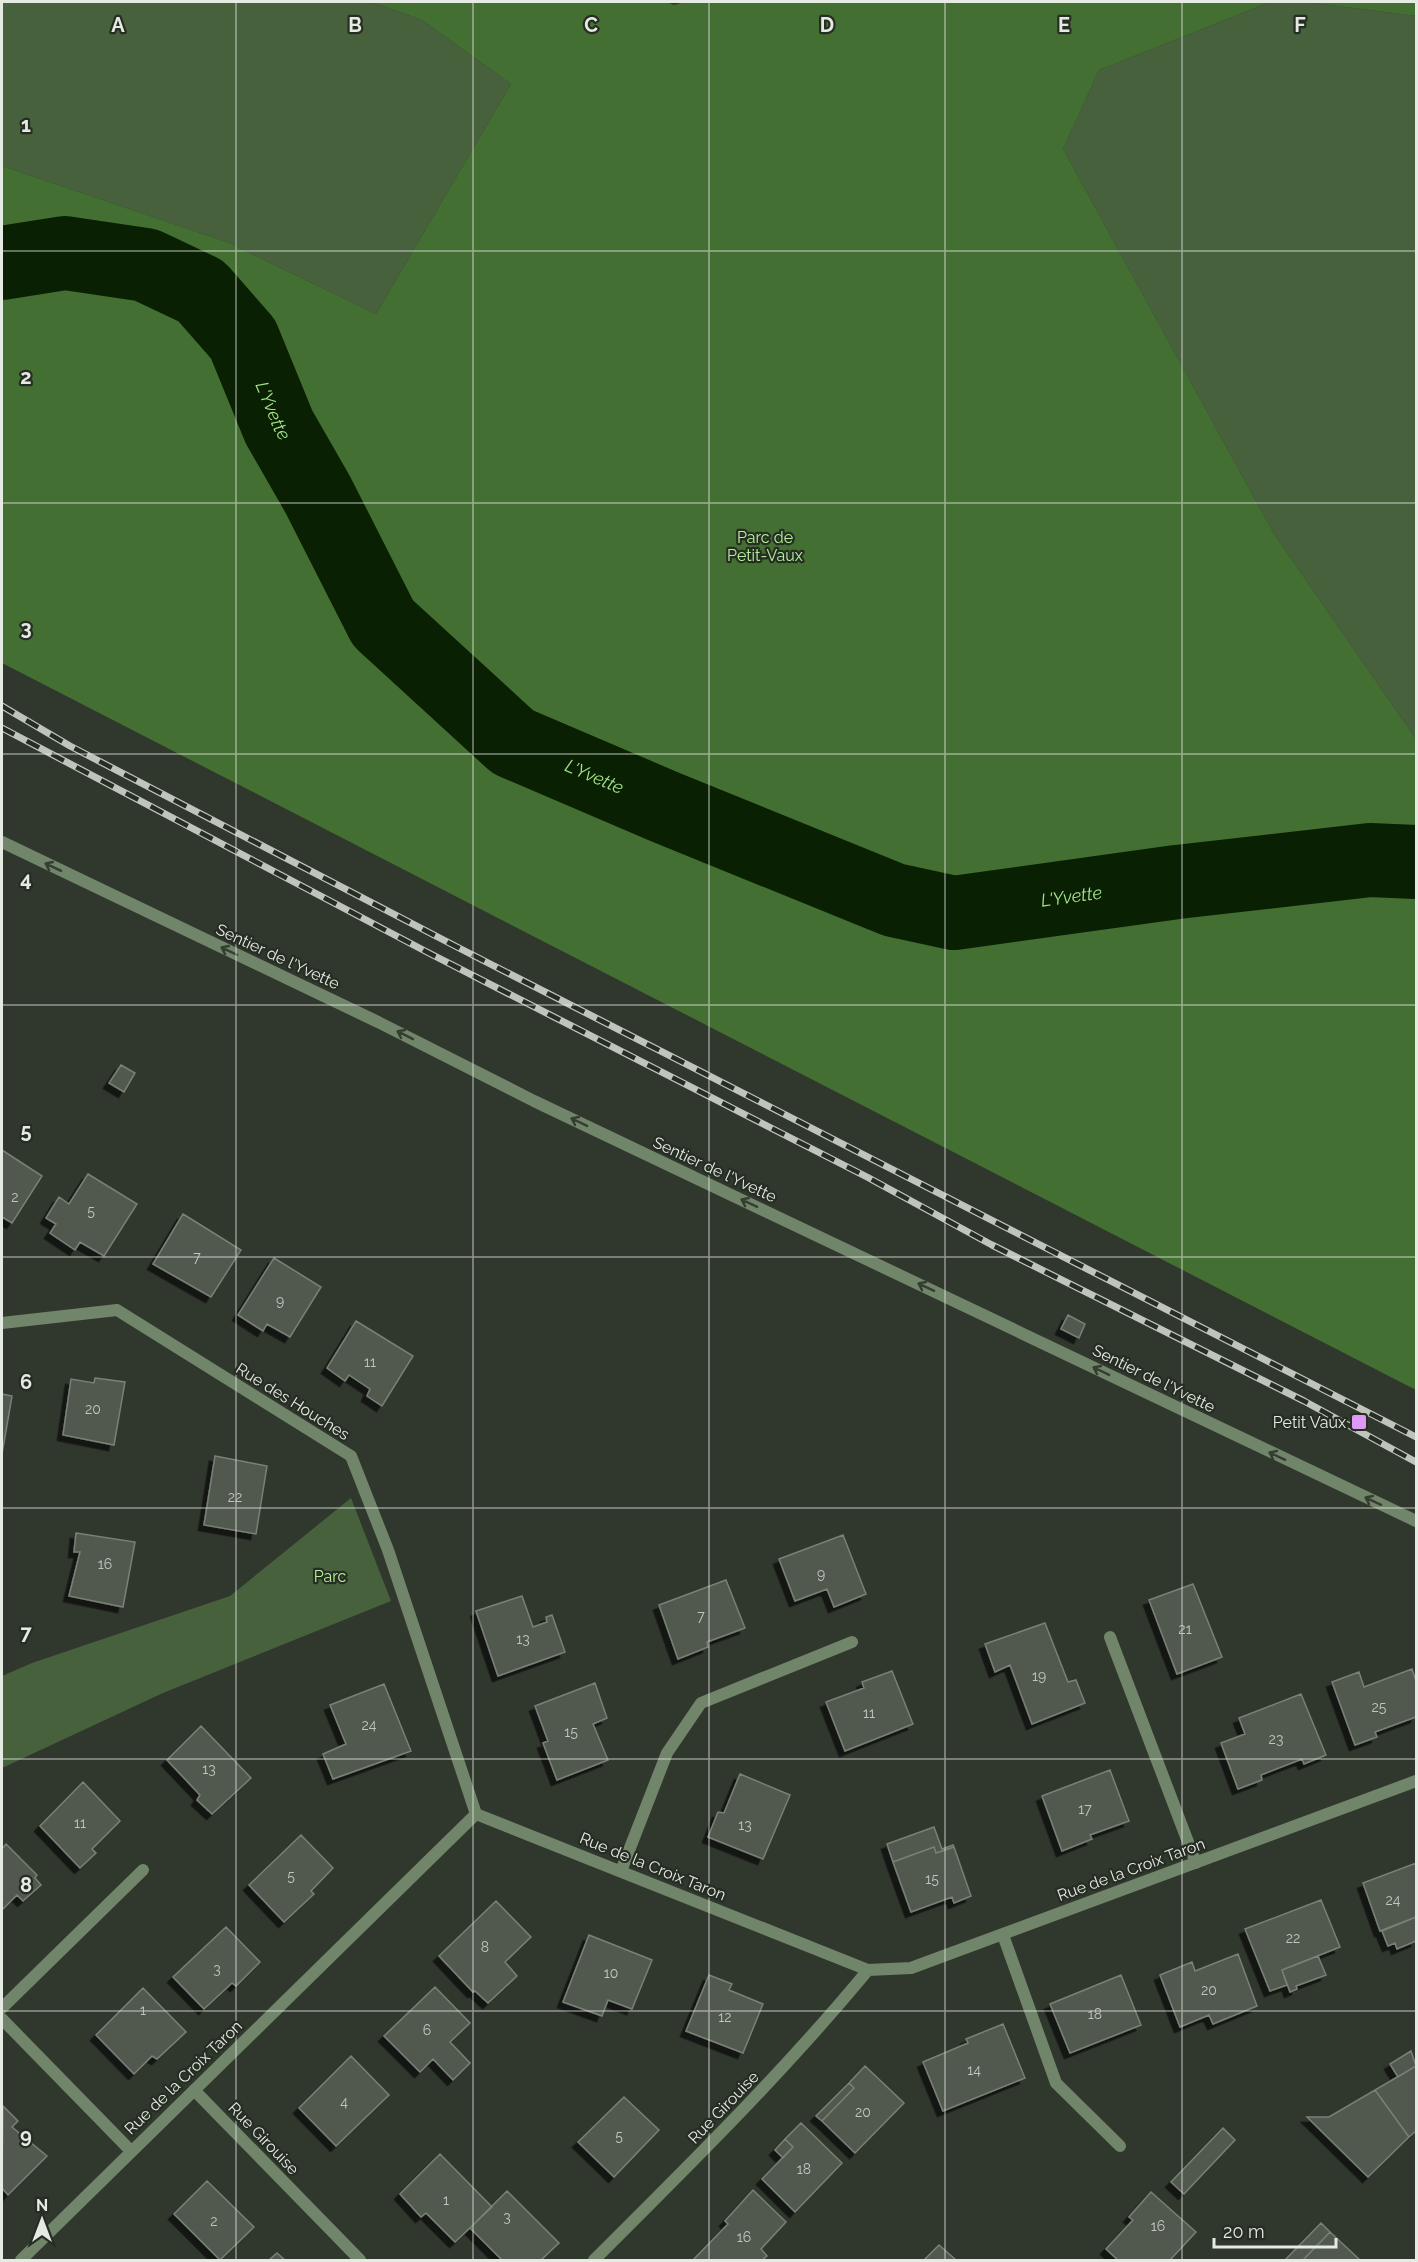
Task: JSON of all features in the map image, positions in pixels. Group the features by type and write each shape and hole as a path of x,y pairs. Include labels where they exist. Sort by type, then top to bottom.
{"street":[{"name":"Sentier de l'Yvette","path":"2,842 378,1022 563,1115 1416,1521"},
{"name":"Rue des Houches","path":"2,1323 117,1310 351,1456 388,1551 476,1814"},
{"path":"1110,1637 1196,1863"},
{"path":"621,1871 667,1753 701,1703 852,1642"},
{"name":"Rue de la Croix Taron","path":"21,2260 476,1814 868,1970 911,1968 1416,1781"},
{"path":"2,2008 143,1870"},
{"path":"1003,1935 1056,2084 1120,2146"},
{"name":"Rue Girouise","path":"594,2260 753,2100 820,2027 868,1970"},
{"path":"2,2019 131,2151"},
{"name":"Rue Girouise","path":"194,2090 360,2260"}],"green space":[{"path":"2,2 371,2 422,20 511,84 376,314 227,242 2,166"},
{"name":"Parc de Petit-Vaux","path":"371,2 667,2 674,5 685,2 1270,2 1099,70 1063,149 1274,534 1416,739 1416,1390 2,663 2,166 227,242 376,314 511,84 422,20"},
{"path":"1270,2 1307,2 1416,16 1416,739 1274,534 1063,149 1099,70"},
{"path":"1307,2 1416,2 1416,16"},
{"name":"Parc","path":"351,1498 391,1601 163,1693 2,1768 2,1676 32,1663 230,1596"}],"building":[{"path":"121,1065 135,1073 124,1092 109,1083"},
{"path":"2,1150 42,1176 12,1223 2,1217"},
{"path":"88,1174 137,1204 104,1256 80,1242 75,1250 50,1233 56,1224 46,1218 59,1197 69,1204"},
{"path":"183,1214 241,1250 211,1297 153,1264"},
{"path":"274,1258 321,1287 290,1337 267,1324 263,1331 238,1315"},
{"path":"1068,1315 1085,1324 1079,1338 1061,1329"},
{"path":"356,1321 413,1356 382,1406 367,1396 370,1389 349,1375 345,1381 327,1368"},
{"path":"95,1378 125,1382 114,1445 63,1435 71,1379 94,1383"},
{"path":"2,1394 12,1396 2,1454"},
{"path":"215,1456 267,1466 256,1534 204,1525"},
{"path":"76,1533 135,1542 123,1607 69,1596 80,1552 74,1552"},
{"path":"843,1535 866,1594 834,1607 827,1589 795,1601 779,1559"},
{"path":"726,1580 745,1628 707,1642 708,1647 678,1659 659,1605"},
{"path":"1193,1584 1222,1657 1177,1674 1149,1600"},
{"path":"522,1596 533,1627 547,1622 546,1617 552,1615 565,1652 498,1676 476,1611"},
{"path":"1045,1623 1068,1682 1076,1680 1085,1703 1032,1724 1010,1665 995,1672 985,1644"},
{"path":"1412,1669 1416,1681 1416,1717 1375,1732 1377,1737 1355,1745 1332,1682 1359,1672 1364,1687"},
{"path":"892,1671 913,1724 845,1751 826,1702 864,1688 862,1682"},
{"path":"595,1683 607,1718 593,1724 608,1760 557,1780 543,1743 548,1741 535,1706"},
{"path":"384,1684 411,1751 333,1779 323,1754 346,1744 330,1705"},
{"path":"1301,1694 1326,1755 1304,1764 1302,1759 1261,1775 1262,1780 1238,1789 1221,1743 1245,1734 1239,1718"},
{"path":"201,1726 251,1778 212,1814 197,1800 200,1795 167,1760"},
{"path":"1110,1770 1129,1821 1090,1835 1092,1839 1062,1851 1042,1796"},
{"path":"740,1774 790,1795 763,1859 708,1837 718,1812 724,1813"},
{"path":"83,1782 120,1821 92,1849 96,1853 80,1868 40,1826"},
{"path":"934,1827 942,1849 953,1845 954,1847 936,1853 934,1847 893,1862 887,1844"},
{"path":"301,1835 333,1868 311,1891 314,1894 284,1922 249,1885"},
{"path":"6,1844 37,1875 35,1878 41,1885 23,1901 17,1895 2,1910 2,1849"},
{"path":"934,1847 936,1853 954,1847 971,1896 954,1903 952,1897 911,1912 893,1862"},
{"path":"1416,1863 1416,1917 1380,1931 1363,1883"},
{"path":"1321,1900 1340,1947 1282,1970 1287,1985 1270,1991 1245,1929"},
{"path":"496,1901 531,1937 505,1962 517,1976 488,2003 475,1991 473,1992 439,1956"},
{"path":"1416,1917 1416,1941 1397,1949 1395,1943 1388,1946 1382,1931"},
{"path":"226,1927 260,1962 236,1986 232,1983 204,2009 173,1977"},
{"path":"589,1935 652,1960 632,2009 608,2000 602,2016 563,2002"},
{"path":"1238,1954 1257,2006 1213,2024 1209,2015 1180,2027 1160,1975 1192,1962 1195,1971"},
{"path":"1318,1956 1326,1975 1296,1986 1297,1989 1290,1992 1282,1970"},
{"path":"709,1975 732,1984 729,1990 763,2004 743,2053 686,2031"},
{"path":"1121,1975 1141,2025 1070,2053 1050,2004"},
{"path":"435,1987 470,2023 450,2042 470,2063 453,2080 433,2059 420,2072 384,2036"},
{"path":"143,1988 186,2032 157,2059 152,2056 134,2074 96,2035"},
{"path":"1003,2024 1025,2078 943,2111 923,2062 968,2043 966,2039"},
{"path":"1411,2051 1416,2066 1398,2077 1390,2064"},
{"path":"351,2056 389,2095 336,2146 299,2108"},
{"path":"865,2066 904,2103 855,2153 822,2121 854,2088 849,2083"},
{"path":"1416,2066 1416,2131 1409,2137 1375,2090"},
{"path":"849,2083 854,2088 822,2121 816,2116"},
{"path":"1375,2090 1409,2137 1368,2177 1307,2117 1329,2117"},
{"path":"624,2097 659,2130 614,2177 578,2142"},
{"path":"3,2106 18,2121 12,2127 47,2156 8,2195 2,2188"},
{"path":"801,2123 842,2163 795,2212 762,2179 793,2147 785,2139"},
{"path":"1223,2128 1235,2140 1184,2194 1171,2182"},
{"path":"785,2139 793,2147 783,2158 775,2150"},
{"path":"440,2154 492,2207 455,2242 426,2213 421,2217 400,2194"},
{"path":"207,2181 254,2227 220,2260 174,2214"},
{"path":"753,2190 786,2222 761,2249 767,2256 762,2260 693,2260 728,2224 725,2221"},
{"path":"507,2191 559,2243 541,2260 502,2260 470,2228"},
{"path":"1151,2192 1196,2232 1170,2260 1118,2260 1106,2249 1133,2220 1129,2217"},
{"path":"1321,2223 1330,2232 1303,2260 1285,2260"},
{"path":"1330,2232 1360,2260 1303,2260"},
{"path":"939,2245 956,2260 924,2260"},
{"path":"277,2253 285,2260 269,2260"}],"waterway":[{"name":"L'Yvette","path":"2,263 65,253 146,265 201,291 243,339 279,427 318,495 383,623 513,742 665,807 894,900 954,913 1177,882 1370,860 1416,862"}],"railway":[{"path":"2,706 70,746 459,948 1416,1437"},
{"path":"2,728 425,951 867,1177 992,1245 1304,1401 1416,1462"}],"place":[{"name":"Petit Vaux","path":"1359,1422"}]}
